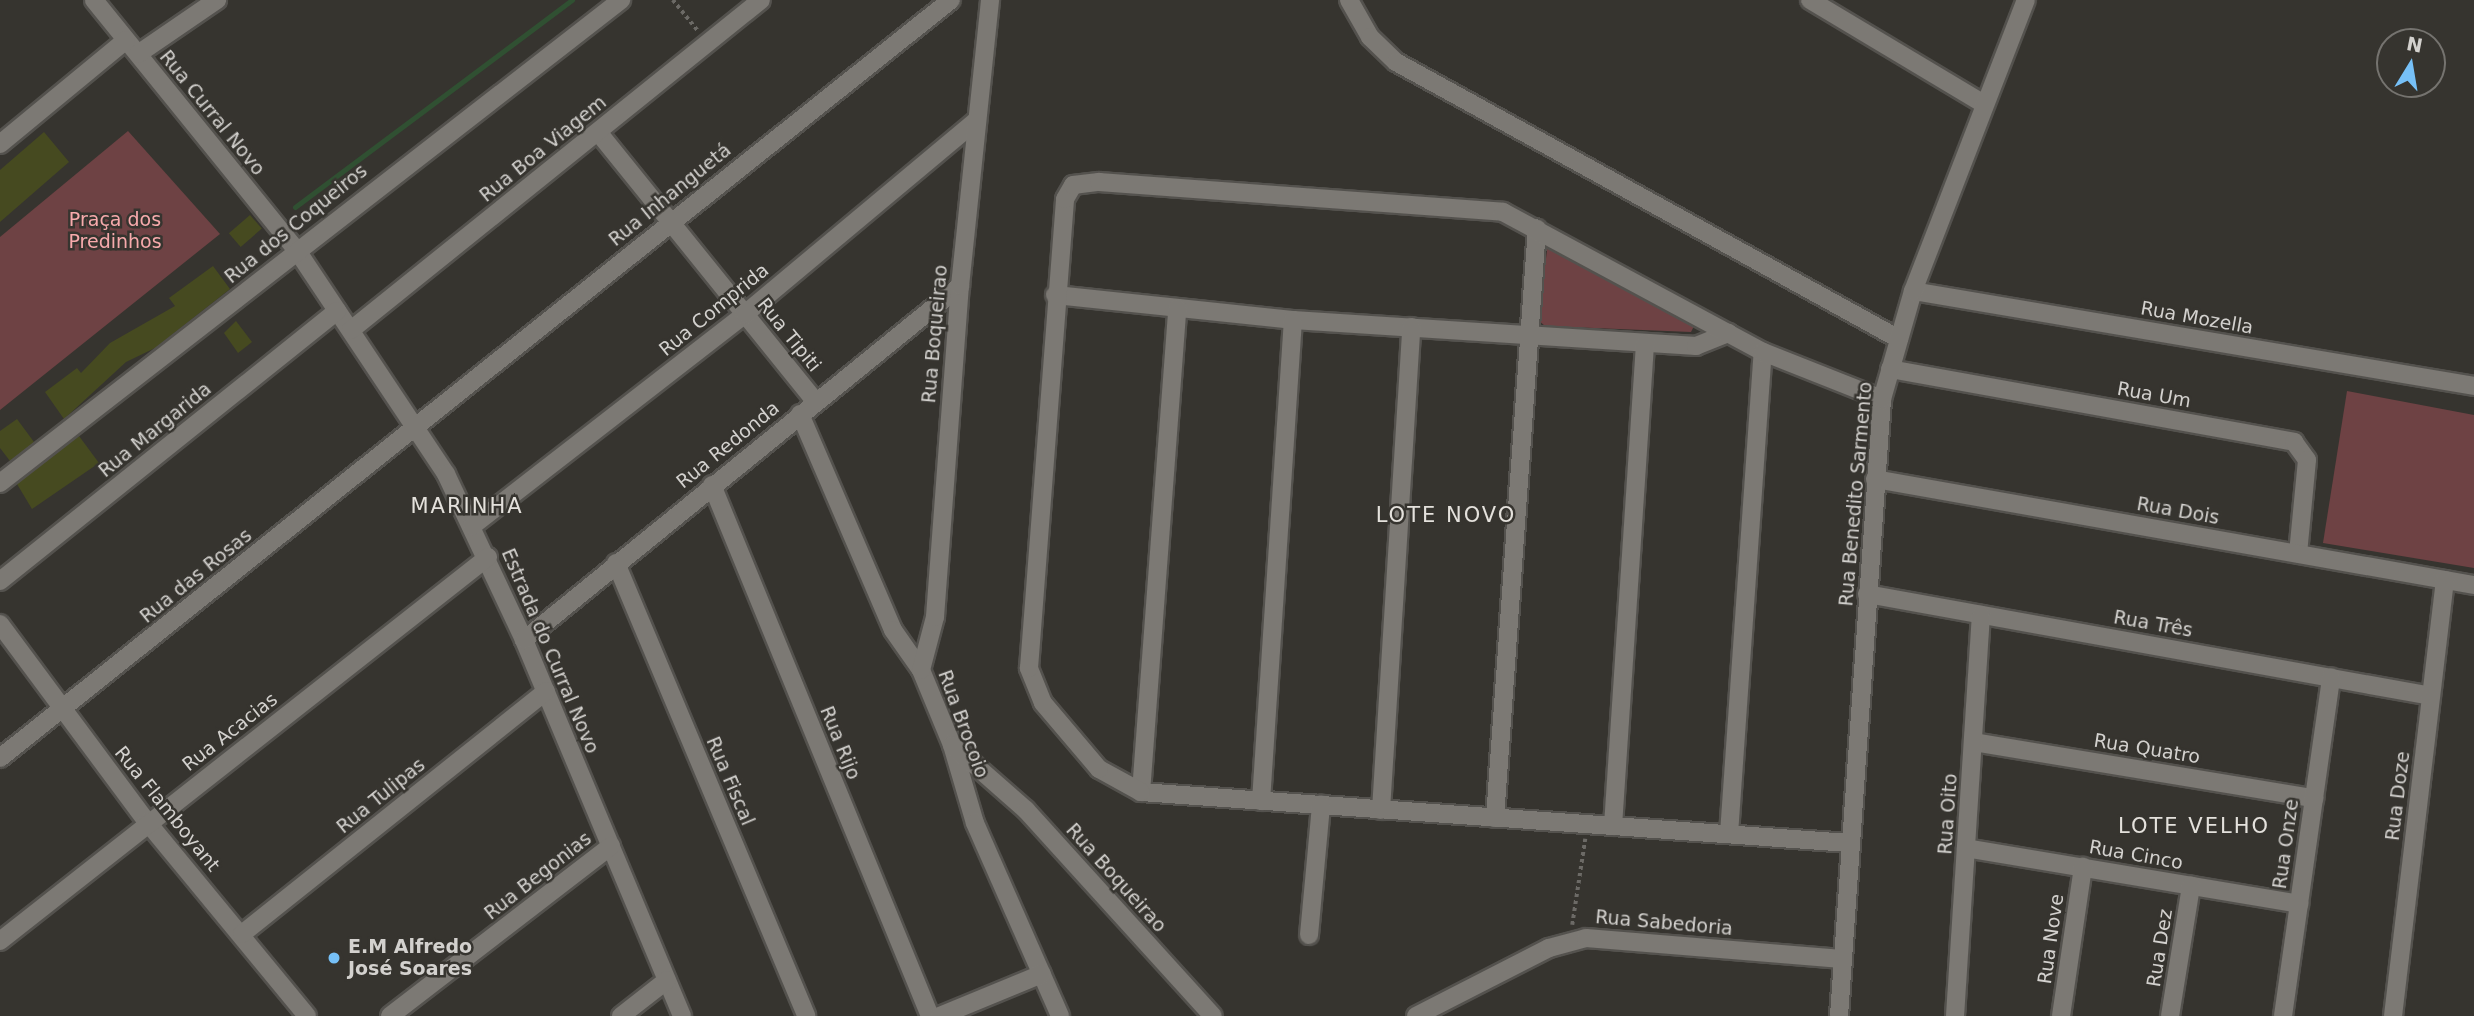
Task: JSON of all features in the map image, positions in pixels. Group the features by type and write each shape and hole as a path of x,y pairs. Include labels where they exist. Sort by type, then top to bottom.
{"street":[{"name":"Rua Curral Novo","path":"94,0 298,252"},
{"path":"0,144 132,47 217,0"},
{"name":"Rua dos Coqueiros","path":"0,483 621,0"},
{"name":"Rua Boa Viagem","path":"351,330 761,0"},
{"name":"Rua Inhanguetá","path":"418,426 673,219 951,0"},
{"name":"Rua Boqueirao","path":"921,670 935,617 960,286 990,0"},
{"path":"1349,0 1370,37 1396,62 1899,339"},
{"path":"1810,0 1982,103"},
{"name":"Rua Benedito Sarmento","path":"1839,1016 1882,399 1913,291 1982,103 2026,0"},
{"name":"Rua Comprida","path":"472,526 746,314 977,120"},
{"name":"Rua Tipiti","path":"598,132 673,219 815,401"},
{"path":"1849,843 1141,792 1099,769 1043,703 1028,668 1055,295 1065,199 1073,185 1083,183 1486,210 1537,228 1763,352 1882,399"},
{"path":"1495,818 1527,336 1537,228"},
{"name":"Estrada do Curral Novo","path":"298,252 418,426 488,557 682,1016"},
{"name":"Rua Redonda","path":"524,640 815,401 960,286"},
{"name":"Rua Mozella","path":"1913,291 2474,386"},
{"path":"1055,295 1293,320 1646,343 1706,345 1728,334"},
{"path":"1141,792 1177,308"},
{"name":"Rua Margarida","path":"0,581 337,311"},
{"path":"1261,801 1293,320"},
{"path":"1381,810 1411,327"},
{"path":"1613,826 1646,343"},
{"path":"1729,834 1763,352"},
{"name":"Rua Um","path":"1890,369 2294,442 2306,460 2298,554"},
{"name":"Rua Brocoio","path":"800,414 893,630 921,670 952,745 975,823 1060,1016"},
{"name":"Rua das Rosas","path":"0,758 418,426"},
{"name":"Rua Dois","path":"1875,479 2474,585"},
{"name":"Rua Rijo","path":"712,485 930,1016"},
{"name":"Rua Acacias","path":"0,941 488,557"},
{"name":"Rua Fiscal","path":"616,563 806,1016"},
{"name":"Rua Doze","path":"2393,1016 2445,580"},
{"name":"Rua Três","path":"1867,594 2431,696"},
{"name":"Rua Oito","path":"1955,1016 1982,615"},
{"name":"Rua Flamboyant","path":"0,624 148,823 307,1016"},
{"name":"Rua Onze","path":"2283,1016 2331,677"},
{"name":"Rua Tulipas","path":"242,934 546,691"},
{"name":"Rua Quatro","path":"1973,743 2314,798"},
{"name":"Rua Boqueirao","path":"952,745 1026,810 1209,1014"},
{"path":"1309,935 1321,805"},
{"name":"Rua Begonias","path":"390,1016 611,846"},
{"name":"Rua Cinco","path":"1966,848 2299,904"},
{"name":"Rua Nove","path":"2061,1016 2083,867"},
{"name":"Rua Dez","path":"2171,1016 2191,886"},
{"name":"Rua Sabedoria","path":"1416,1016 1568,941 1604,939 1842,959"},
{"path":"940,1016 1042,974"},
{"path":"621,1016 667,980"}],"path":[{"path":"673,0 708,43"},
{"path":"1568,941 1587,824"}],"green space":[{"name":"Praça dos Predinhos","path":"128,131 220,234 0,410 0,237"},
{"path":"1548,243 1695,324 1691,332 1545,326 1538,320"},
{"path":"2347,391 2474,415 2474,568 2323,543"}],"building":[{"path":"44,132 69,162 0,222 0,170"},
{"path":"250,215 262,229 241,247 229,233"},
{"path":"213,266 230,289 155,348 126,362 64,419 45,392 77,368 81,373 110,343 175,306 169,298"},
{"path":"236,321 252,342 238,353 224,333"},
{"path":"17,419 34,442 10,461 0,448 0,431"},
{"path":"79,436 99,463 32,509 17,484"}],"waterway":[{"path":"295,207 572,0"}],"place":[{"name":"E.M Alfredo José Soares","path":"334,958"}],"district":[{"name":"MARINHA","path":"467,506"},
{"name":"LOTE NOVO","path":"1446,515"},
{"name":"LOTE VELHO","path":"2194,826"}]}
